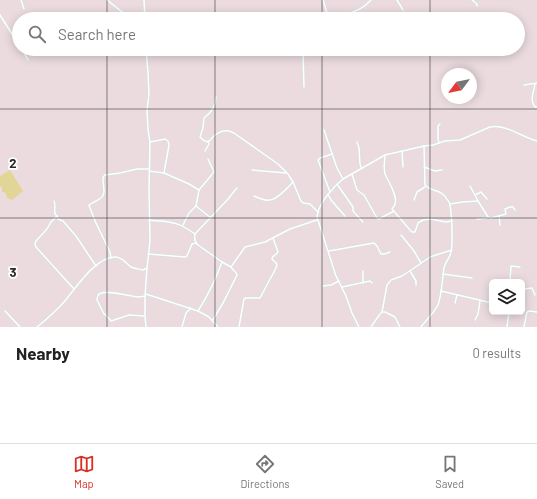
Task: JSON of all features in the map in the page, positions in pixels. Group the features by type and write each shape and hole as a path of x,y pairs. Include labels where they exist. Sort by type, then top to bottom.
{"street":[{"path":"21,0 24,9"},
{"path":"107,0 122,12"},
{"path":"144,0 144,12"},
{"path":"323,0 327,12"},
{"path":"352,12 360,9 371,0"},
{"path":"397,0 403,10"},
{"path":"472,0 477,4 477,6"},
{"path":"0,15 12,34"},
{"path":"26,56 28,60"},
{"path":"146,56 149,94 148,130 150,142 150,241 145,295 146,327"},
{"path":"303,56 304,86"},
{"path":"524,85 536,83 531,98 533,104 537,107"},
{"path":"208,142 200,138 204,119 215,106 216,97"},
{"path":"439,143 438,126 440,124"},
{"path":"359,327 339,281 318,220 318,212 328,194 337,184 385,155 463,139 495,126 506,128 537,141"},
{"path":"205,151 209,144 208,142 213,137 226,130 230,131 278,164 288,174 293,182 301,201 303,203 310,204 318,212"},
{"path":"324,130 337,168 343,179"},
{"path":"150,142 168,141 169,145 164,173"},
{"path":"357,142 360,153 360,165 363,168"},
{"path":"424,146 425,186"},
{"path":"402,151 403,168"},
{"path":"330,192 318,160 332,154"},
{"path":"385,155 386,175 396,200 395,206 392,208 412,232 414,232 418,223 423,220 430,219 446,222 452,220"},
{"path":"183,225 189,214 196,206 199,190 214,172 208,159"},
{"path":"424,167 436,171 442,170"},
{"path":"111,258 110,252 90,208 90,205 103,196 102,180 105,175 137,169 149,170 164,173 199,190"},
{"path":"252,170 286,173"},
{"path":"352,174 357,190 364,195 377,218 379,219 394,211"},
{"path":"254,196 265,200 271,200 293,182"},
{"path":"337,184 353,207 352,211 363,222"},
{"path":"414,200 417,192 425,186"},
{"path":"421,327 437,307 445,265 452,250 452,220 450,204 442,193 425,186"},
{"path":"470,186 488,217"},
{"path":"213,320 237,275 231,267 196,243 195,234 237,188"},
{"path":"475,194 481,192 487,199"},
{"path":"328,194 331,200 345,216"},
{"path":"54,201 56,204 55,214 58,219 63,221 76,236 96,266"},
{"path":"450,204 478,202"},
{"path":"196,206 210,218"},
{"path":"477,219 499,216 506,213 505,209 508,208 513,207 515,210"},
{"path":"57,216 35,244 36,247 74,289"},
{"path":"499,216 500,225"},
{"path":"149,220 171,222 183,225 195,234"},
{"path":"231,267 245,247 262,243 294,227 318,220"},
{"path":"401,235 414,251 421,263"},
{"path":"239,327 244,299 260,298 276,268 277,264 272,258 278,252 273,238"},
{"path":"148,254 185,257 187,256 192,244 196,243"},
{"path":"329,251 374,243 380,254 390,252"},
{"path":"371,327 382,312 388,283 393,279 402,276 436,254 452,250"},
{"path":"37,327 51,316 83,278 96,266 111,258 118,257 132,267 143,270 147,268"},
{"path":"198,311 218,275 222,262"},
{"path":"510,279 511,266 520,267"},
{"path":"363,271 363,283"},
{"path":"410,271 416,281 416,285"},
{"path":"443,274 472,278"},
{"path":"323,286 331,285 339,281"},
{"path":"342,287 370,281 372,283"},
{"path":"525,289 532,288 535,295"},
{"path":"441,291 489,302"},
{"path":"145,316 129,315 111,321 104,314 97,300 98,296 104,293 139,297 145,295 191,308 206,314 218,327"},
{"path":"455,304 457,295"},
{"path":"475,320 478,314 480,300"},
{"path":"182,327 186,313 191,308"},
{"path":"5,311 20,327"},
{"path":"382,312 395,317 400,327"},
{"path":"524,327 527,312 537,312"},
{"path":"507,327 509,315"}],"shaded area":[{"path":"10,170 23,191 12,200 7,198 6,193 2,192 2,187 0,186 0,176"}]}
